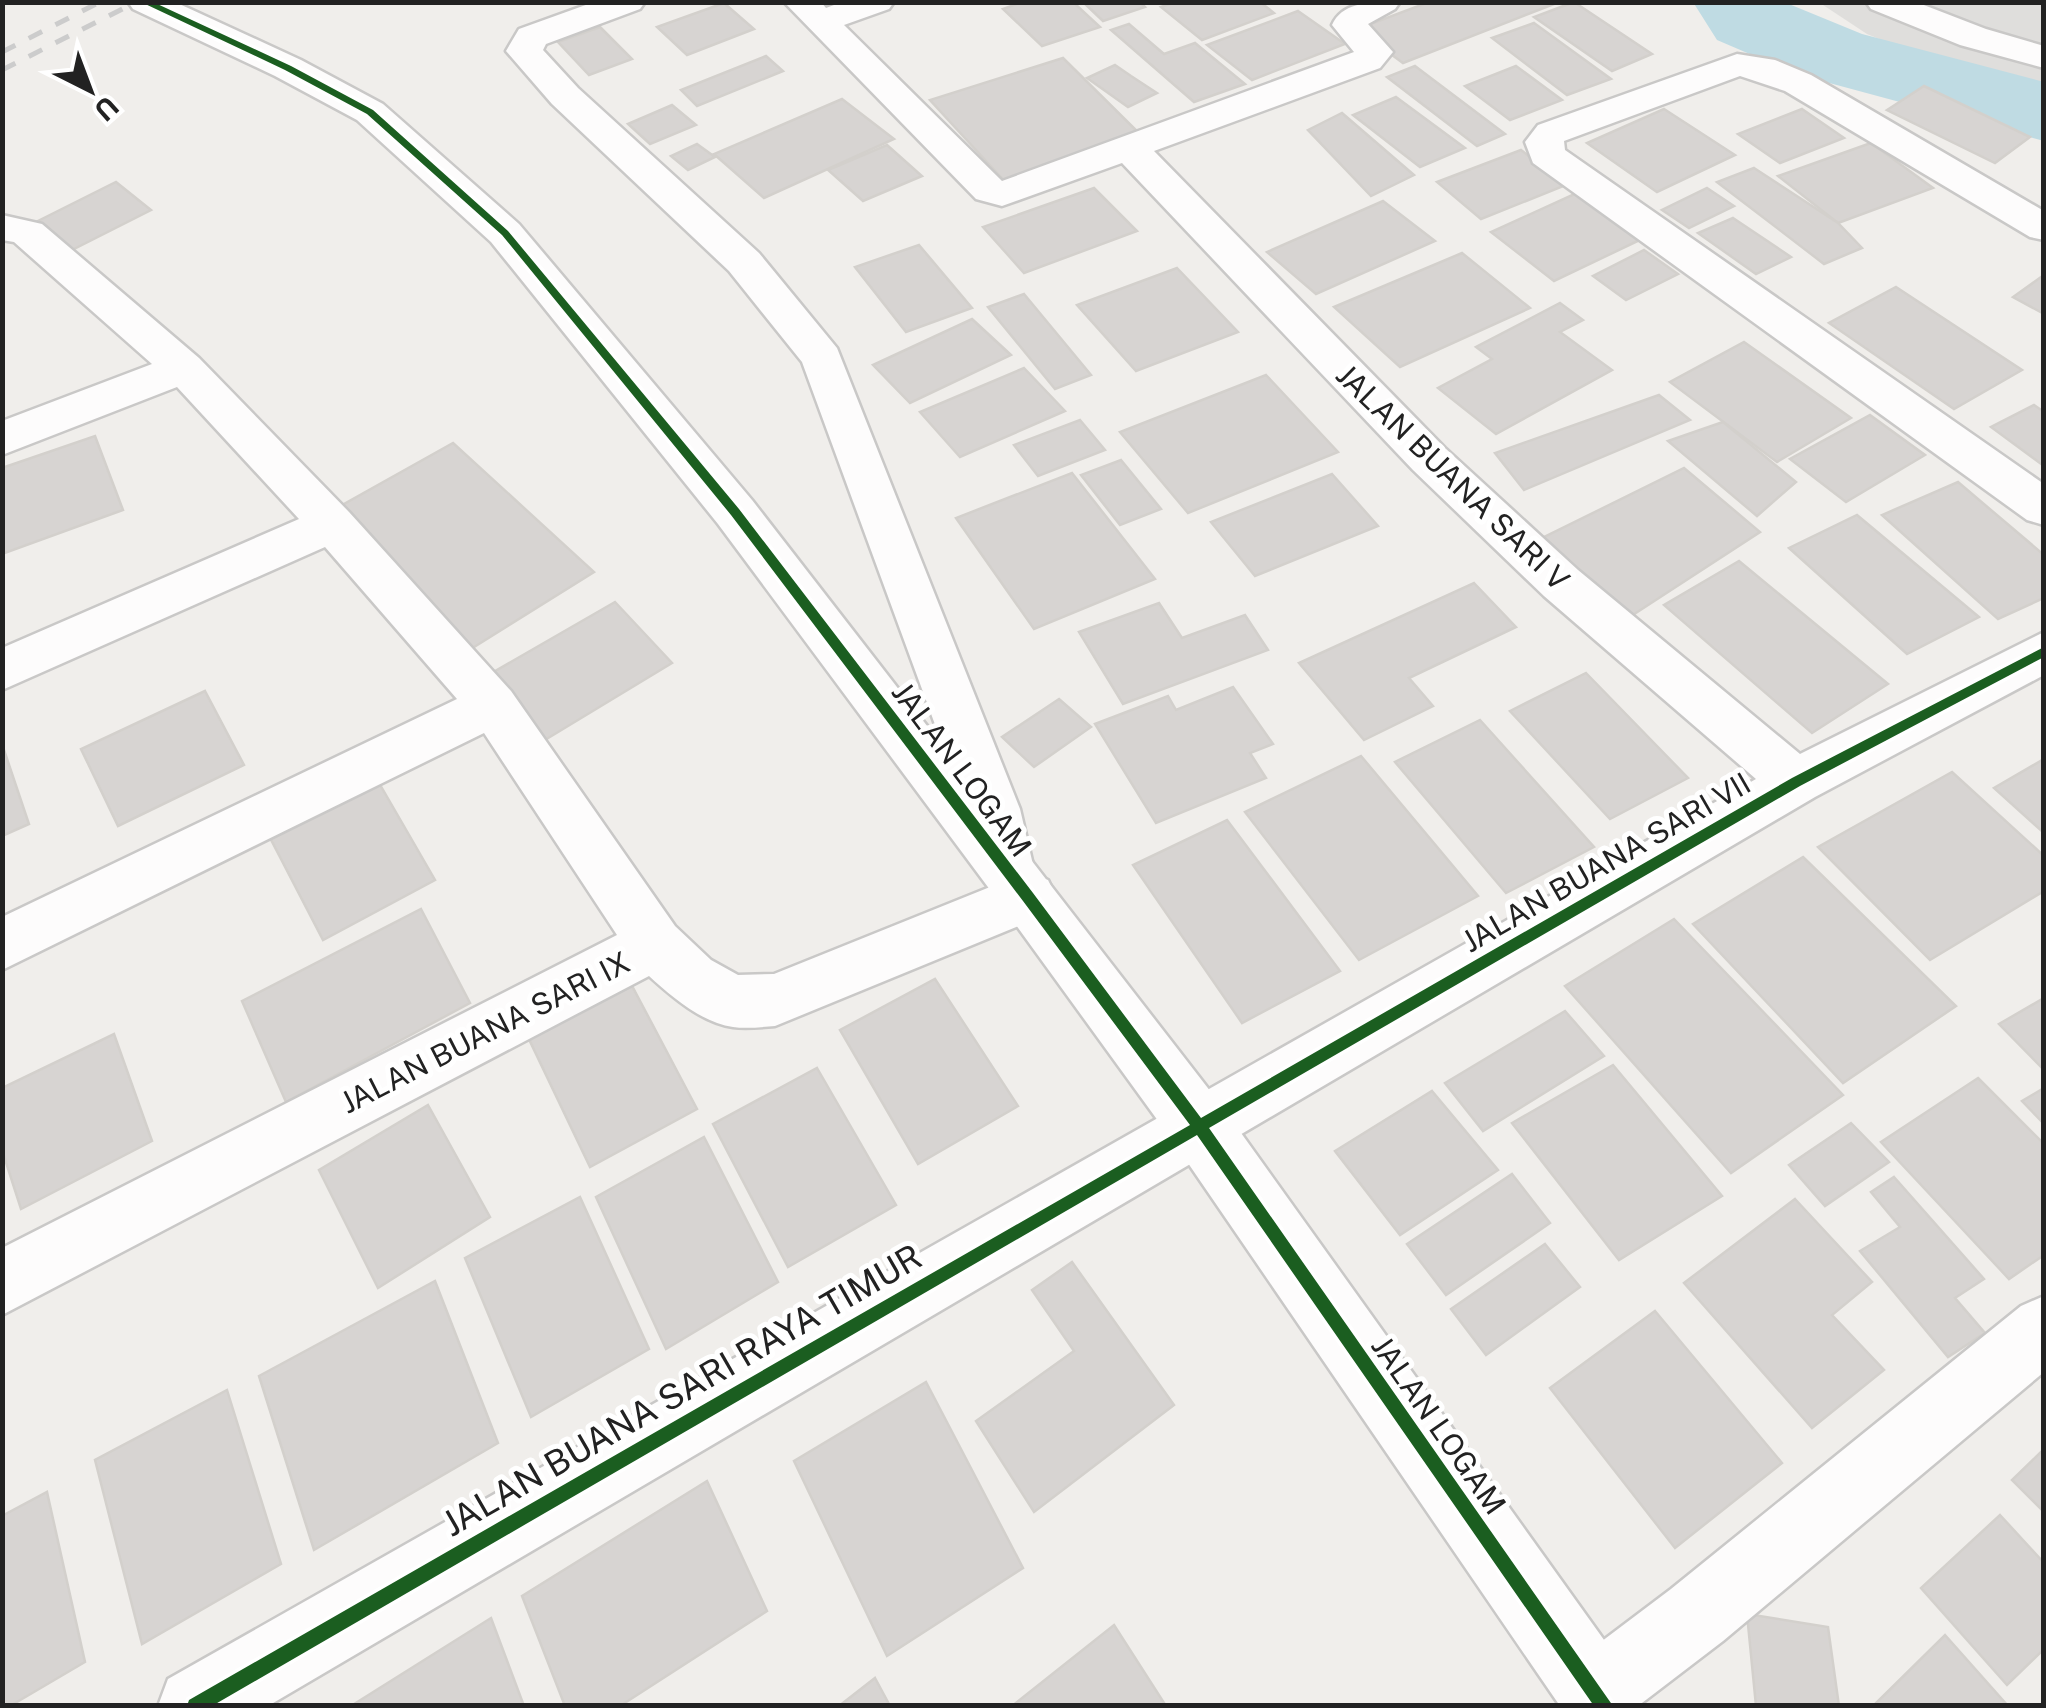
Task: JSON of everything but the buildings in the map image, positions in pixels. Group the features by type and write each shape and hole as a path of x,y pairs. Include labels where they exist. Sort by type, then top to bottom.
{"street":[{"name":"JALAN LOGAM","path":"145,2 288,68 370,112 505,233 735,512 1199,1126 1600,1699"},
{"path":"628,2 532,37 524,51 566,96 744,262 822,358 993,809 1017,883"},
{"path":"812,12 877,2"},
{"path":"812,12 990,191 1011,193 1367,60 1374,52 1350,25 1352,18 1383,2"},
{"path":"1884,2 1944,27 2044,57"},
{"path":"2044,228 1798,83 1762,68 1737,65 1551,133 1544,142 1547,154 2044,508"},
{"name":"JALAN BUANA SARI V","path":"1131,150 1442,472 1560,583 1796,782"},
{"path":"2,227 28,233 184,368 332,524 493,705 654,944"},
{"path":"2,440 184,368"},
{"path":"2,670 332,524"},
{"name":"JALAN BUANA SARI VII","path":"1199,1126 1796,782 2044,651"},
{"path":"2,945 493,705"},
{"name":"JALAN BUANA SARI IX","path":"2,1283 654,944 691,978 732,1001 775,1000 1017,883"},
{"name":"JALAN BUANA SARI RAYA TIMUR","path":"195,1706 1199,1126"},
{"path":"1600,1699 2044,1329"}],"shaded area":[{"path":"1820,3 2043,3 2043,85 1948,67 1867,34"}],"waterway":[{"path":"1738,2 1749,21 1829,54 2044,112"}],"railway":[{"path":"2,52 100,2"},
{"path":"2,70 136,2"}],"cycle path":[{"path":"145,2 288,68 370,112 505,233 735,512 1028,897 1199,1126 1605,1706"},
{"path":"195,1706 1796,782 2044,651"}]}
